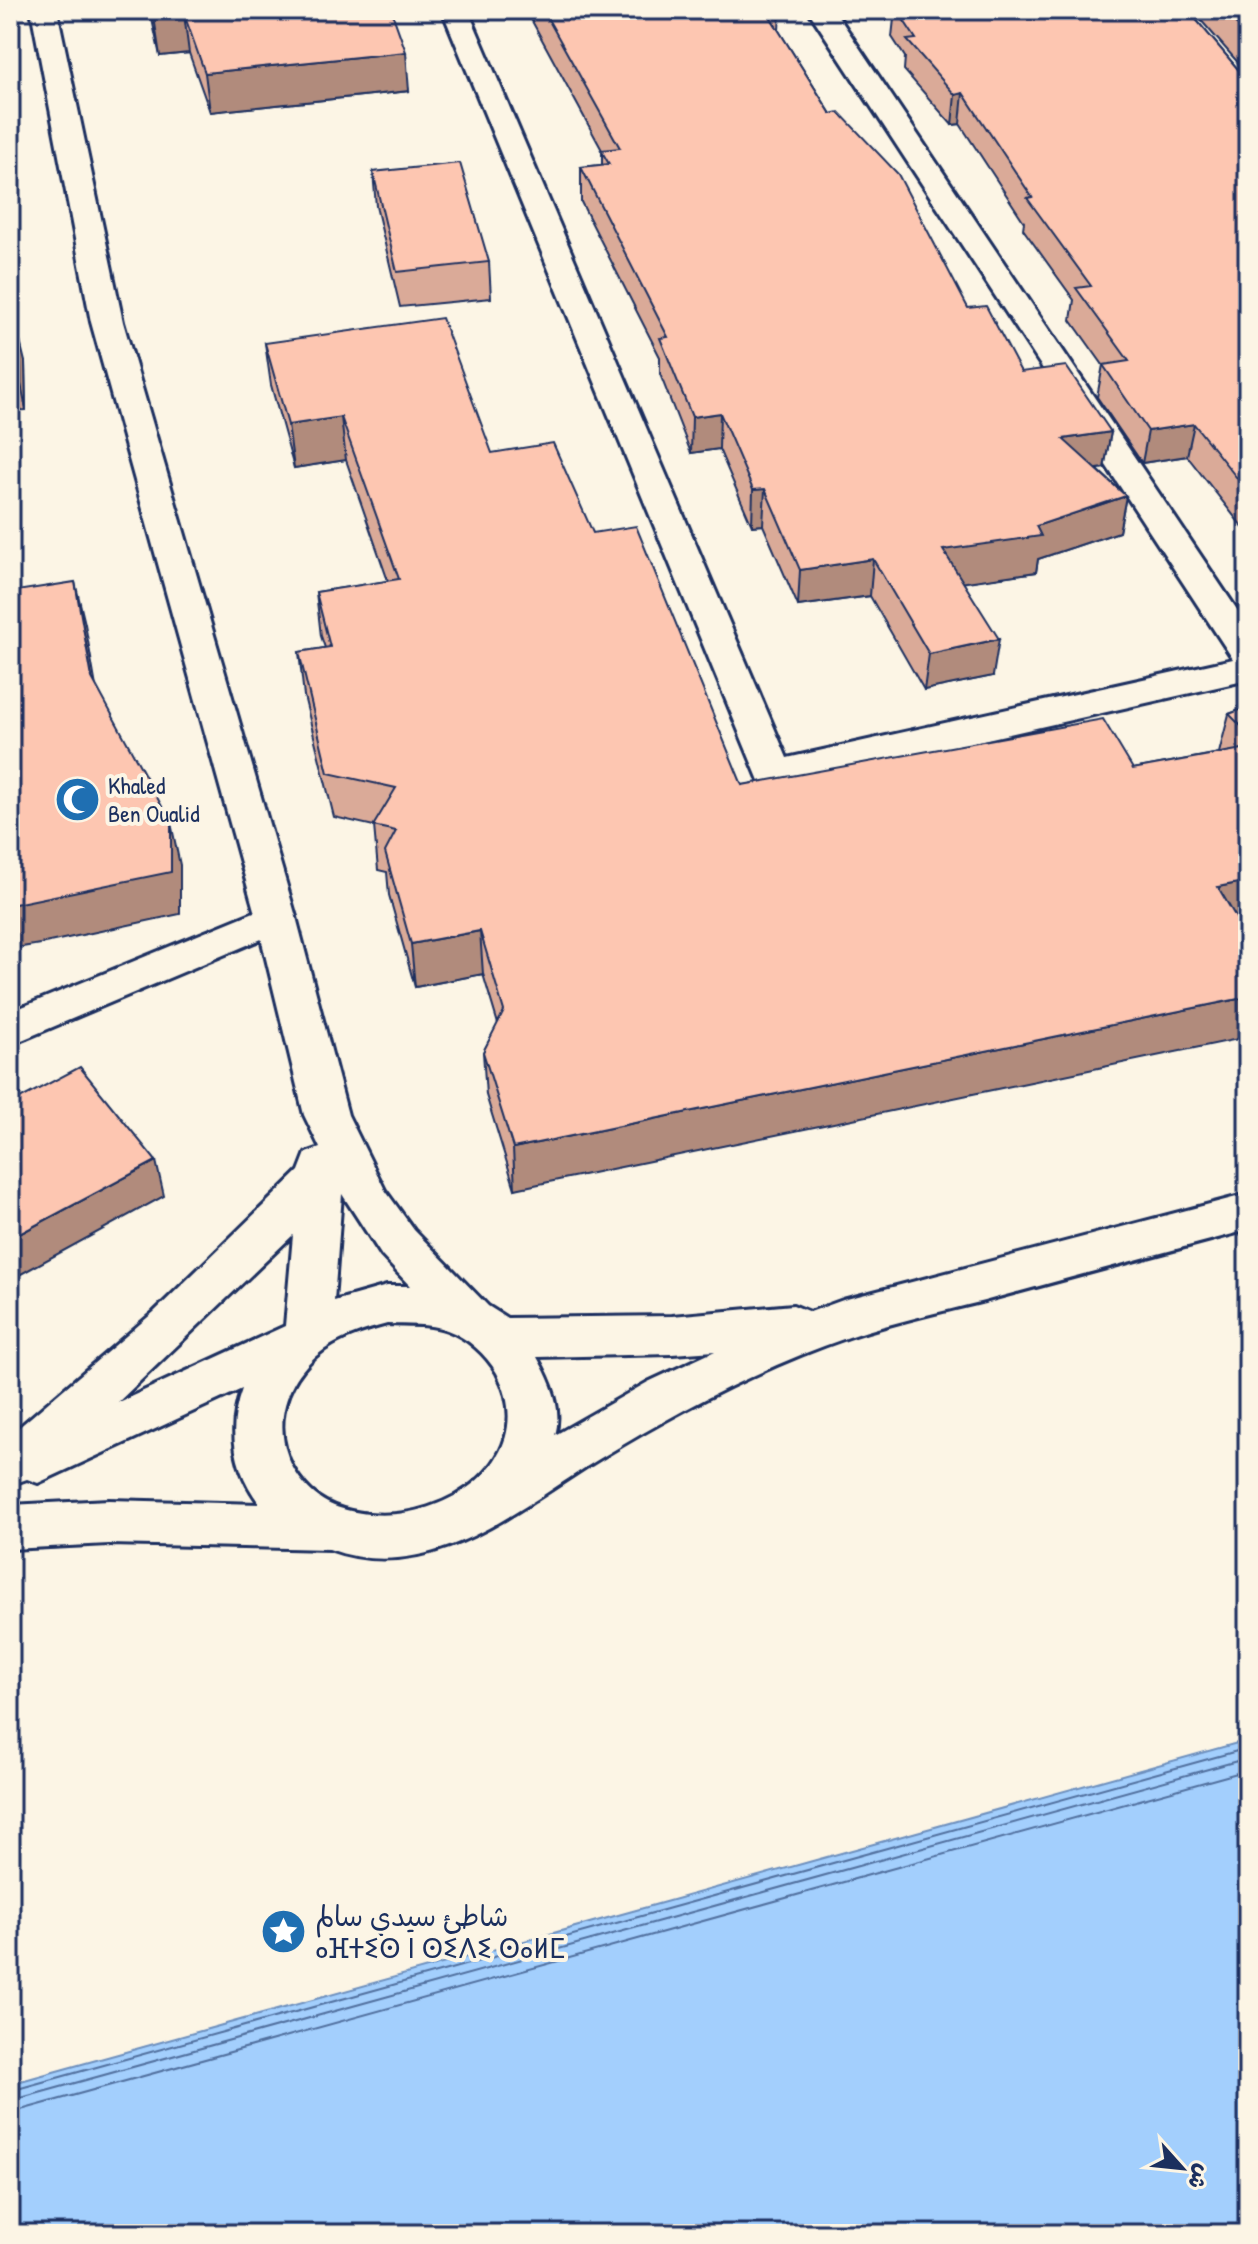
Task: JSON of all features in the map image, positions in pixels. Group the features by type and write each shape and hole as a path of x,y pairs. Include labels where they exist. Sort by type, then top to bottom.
{"street":[{"path":"44,10 107,322 276,917 326,1115 368,1201 398,1243 522,1366 534,1399 533,1434 519,1469 494,1500"},
{"path":"455,10 774,774 1248,668"},
{"path":"821,10 1248,654"},
{"path":"10,1029 276,917"},
{"path":"326,1115 306,1337 277,1368 261,1402 258,1439 268,1476 292,1506 327,1528"},
{"path":"10,1464 167,1332 248,1254 321,1177"},
{"path":"10,1527 109,1522 327,1528 369,1539 415,1538 457,1523 580,1445 665,1396 754,1354 843,1319 1248,1212"},
{"path":"10,1475 306,1337 345,1315 387,1305 431,1307 485,1329 672,1335 843,1319"}],"water":[{"path":"1248,1740 1248,2234 10,2234 10,2084"}],"building":[{"path":"152,10 391,10 406,52 205,73 184,14 154,17"},
{"path":"543,10 766,10 831,114 839,112 898,174 968,308 986,306 1021,372 1066,366 1111,432 1063,439 1126,496 1036,526 1041,536 943,550 999,639 929,654 873,559 800,570 765,489 753,490 720,413 692,417 660,338 668,337 581,167 609,164 601,150 620,148"},
{"path":"897,10 1188,10 1242,74 1248,75 1248,492 1194,424 1148,431 1103,365 1129,361 1076,288 1091,286 1027,198 1032,197 963,93 955,95 907,40 916,39"},
{"path":"1224,10 1248,10 1248,37"},
{"path":"460,163 489,262 397,272 373,172"},
{"path":"442,318 492,453 553,443 593,533 636,526 742,785 1103,719 1133,769 1248,748 1248,881 1218,887 1248,938 1248,997 513,1148 483,1052 504,1011 480,931 411,944 385,852 396,831 373,826 396,788 328,773 299,652 330,647 316,592 399,579 341,417 288,425 265,343"},
{"path":"19,337 21,384 10,385 10,338"},
{"name":"Khaled Ben Oualid","path":"75,582 92,678 171,823 171,872 10,905 10,592"},
{"path":"1248,707 1248,733 1229,714"},
{"path":"80,1067 156,1161 10,1239 10,1104"}],"place":[{"name":"Khaled Ben Oualid","path":"77,800"},
{"name":"شاطئ سيدي سالم ⴰⴼⵜⵉⵙ ⵏ ⵙⵉⴷⵉ ⵙⴰⵍⵎ","path":"284,1932"}]}
